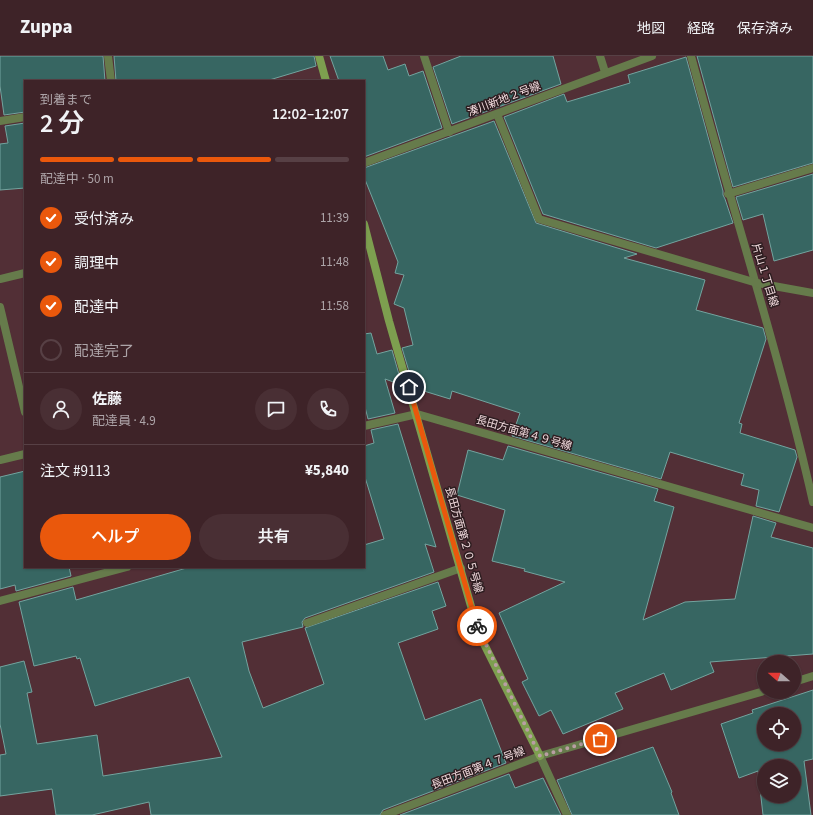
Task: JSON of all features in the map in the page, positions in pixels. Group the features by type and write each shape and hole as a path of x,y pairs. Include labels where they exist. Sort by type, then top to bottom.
{"street":[{"path":"108,56 111,80"},
{"path":"319,56 326,80"},
{"path":"424,56 449,132"},
{"path":"600,56 605,72"},
{"name":"湊川新地２号線","path":"365,163 498,114 605,72 652,56"},
{"name":"片山１丁目線","path":"691,56 728,194 756,283 797,432 813,502"},
{"path":"498,114 539,218 756,283 813,293"},
{"path":"0,121 24,117"},
{"path":"728,194 813,168"},
{"path":"365,228 389,321 417,414 365,426"},
{"path":"0,279 24,273"},
{"path":"0,307 24,408"},
{"name":"長田方面第４９号線","path":"417,414 813,528"},
{"name":"長田方面第２０５号線","path":"417,414 479,634 540,756"},
{"path":"0,460 24,454"},
{"path":"0,601 123,568"},
{"path":"306,623 460,568"},
{"path":"801,680 813,676"},
{"name":"長田方面第４７号線","path":"384,815 540,756 757,693"},
{"path":"540,756 567,815"}],"building":[{"path":"0,56 103,56 105,80 24,80 24,112 4,115 0,86"},
{"path":"114,56 314,56 316,66 269,80 116,80"},
{"path":"330,56 383,56 388,70 405,64 409,76 423,71 442,128 365,157 365,80 339,80"},
{"path":"461,56 553,56 561,84 452,124 433,67"},
{"path":"697,56 813,56 813,163 733,187"},
{"path":"686,57 723,195 733,223 656,248 543,214 504,117 564,94 567,102 630,83 628,75"},
{"path":"494,121 536,223 637,254 624,258 705,280 696,310 763,328 766,339 739,423 742,424 740,433 795,450 797,457 779,512 756,506 759,490 741,485 744,474 670,452 661,479 512,436 520,413 452,391 450,399 414,388 402,348 413,345 404,308 394,304 404,275 395,273 398,262 365,180 365,168"},
{"path":"24,123 24,188 0,190 0,144 8,143 5,126"},
{"path":"813,174 813,250 774,261 763,214 743,220 736,197"},
{"path":"371,333 377,354 392,350 402,385 385,379 395,413 368,419 365,407 365,334"},
{"path":"398,424 436,547 425,544 434,572 305,618 302,622 303,627 242,642 249,671 263,708 324,684 305,628 438,582 446,606 432,611 438,629 398,643 425,720 481,699 506,763 383,810 380,815 151,815 149,802 92,815 56,815 52,789 0,796 0,755 6,754 0,724 0,667 24,661 32,692 27,693 37,744 97,735 103,776 222,757 189,677 95,706 80,658 77,659 76,656 34,666 19,602 73,587 76,600 187,568 365,568 365,545 384,539 365,477 365,446 374,443 371,430"},
{"path":"508,446 658,489 654,501 674,507 643,620 685,602 735,599 753,516 776,523 771,537 813,548 813,654 757,655 757,658 710,662 714,672 671,690 664,673 615,693 623,709 563,734 551,710 539,716 522,682 528,679 499,613 565,582 524,571 525,569 492,561 505,510 457,495 468,450 503,460"},
{"path":"24,471 24,568 69,568 71,576 16,591 15,585 0,589 0,477"},
{"path":"813,690 813,759 804,761 811,815 763,815 762,803 801,803 801,759 757,759 757,771 739,778 721,724 753,713 752,710 757,708 757,751 801,751 801,707 761,707 786,699 801,699 801,694"},
{"path":"653,747 672,792 671,793 679,815 572,815 557,780"},
{"path":"509,774 515,788 543,778 561,815 400,815"}],"way so far":[{"path":"477,626 479,634 540,756 600,739"}],"route":[{"path":"409,387 477,626"}]}
